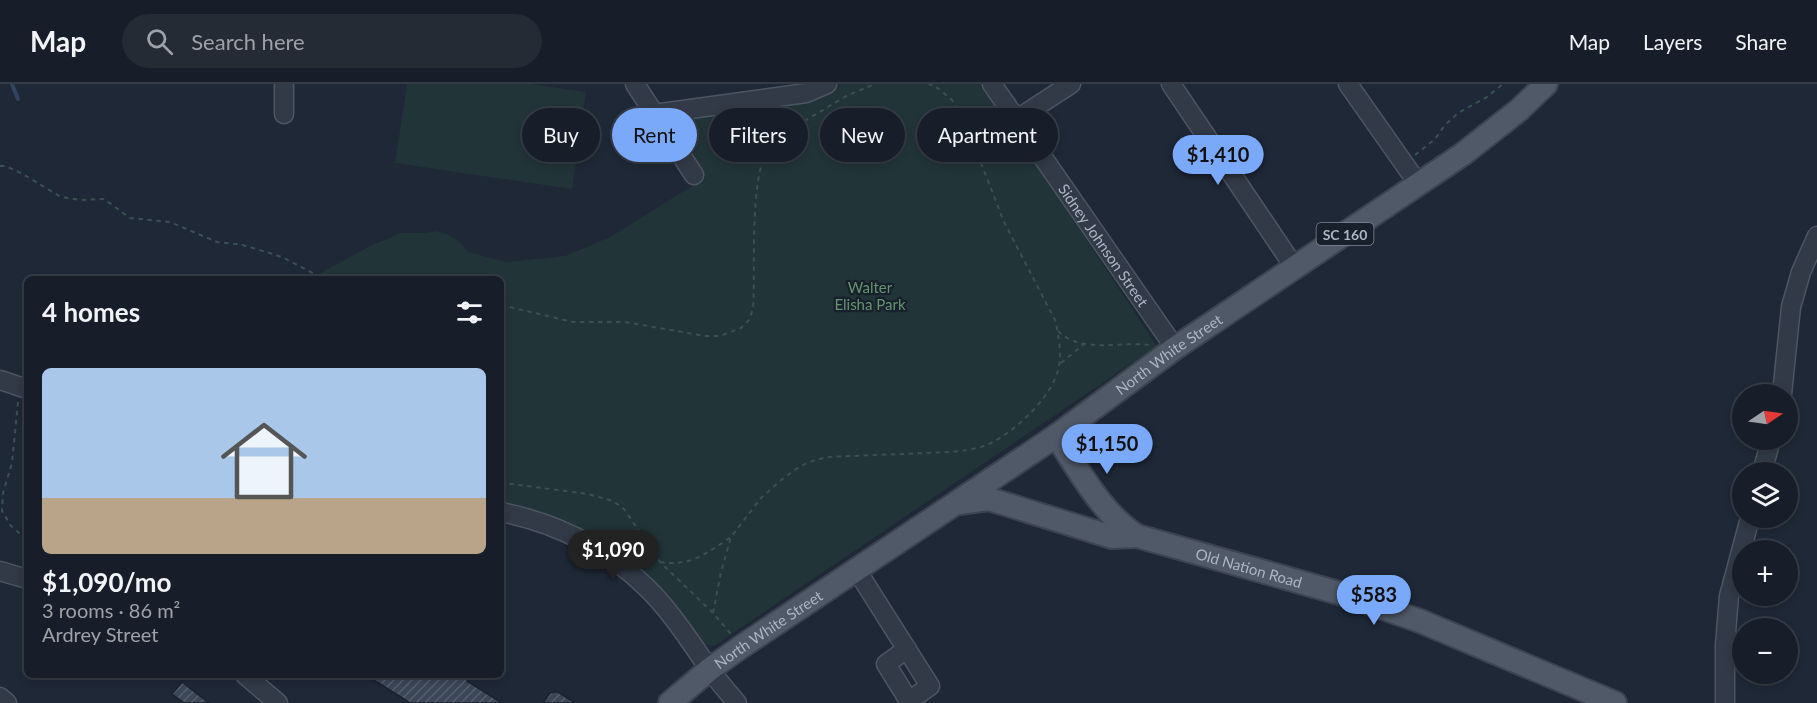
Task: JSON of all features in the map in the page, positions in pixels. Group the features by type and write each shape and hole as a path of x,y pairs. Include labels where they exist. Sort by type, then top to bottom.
{"main road":[{"name":"North White Street","path":"670,703 710,669 1056,436 1166,347 1295,268 1463,154 1519,110 1546,84"},
{"name":"Old Nation Road","path":"1056,436 1107,511 1122,527 1137,536 1346,595 1420,621 1615,703"},
{"path":"954,504 989,499 1112,537 1137,536"}],"street":[{"path":"284,84 284,114"},
{"path":"635,84 650,108"},
{"name":"Sidney Johnson Street","path":"992,84 1010,108"},
{"path":"1033,108 1071,84"},
{"path":"1171,84 1295,268"},
{"path":"1348,84 1419,185"},
{"path":"697,108 806,93 820,86"},
{"path":"685,162 694,175"},
{"name":"Sidney Johnson Street","path":"1046,162 1166,347"},
{"path":"1783,384 1791,307 1801,272 1817,236"},
{"path":"2,386 24,388"},
{"path":"504,513 562,530 606,554 625,568 648,588 737,703"},
{"path":"1725,703 1725,645 1729,596 1747,528"},
{"path":"856,569 907,649"},
{"path":"0,572 24,578"},
{"path":"247,678 260,697 278,703"},
{"path":"0,697 7,703"}],"path":[{"path":"504,306 573,322 625,322 705,336 720,336 741,328 749,320 753,309 758,179 766,148 771,141 838,100 874,84"},
{"path":"713,612 720,572 731,537 761,498 788,475 808,462 827,457 951,452 970,450 989,444 1003,436 1047,396 1055,382 1060,364 1055,320 1004,222 963,117 952,100 929,84"},
{"path":"1414,156 1435,139 1458,113 1487,97 1503,84"},
{"path":"0,166 21,173 61,197 81,200 104,199 130,218 170,222 217,242 243,245 284,258 318,276"},
{"path":"1058,331 1065,338 1084,344 1138,343 1166,347"},
{"path":"1060,364 1084,344"},
{"path":"24,390 16,408 12,463 3,493 2,512 11,526 24,537"},
{"path":"504,483 588,494 613,501 624,508 660,562 713,612 733,636"},
{"path":"660,562 680,564 693,560 731,537"}],"green space":[{"path":"407,84 530,84 586,92 584,108 522,108 522,162 576,162 572,189 395,163"},
{"name":"Walter Elisha Park","path":"840,84 983,84 999,108 917,108 917,162 1035,162 1157,346 714,646 704,644 682,628 626,565 504,511 504,276 318,276 370,246 401,233 436,231 460,242 468,252 506,262 565,256 610,237 705,178 696,162 697,117 709,115 709,162 808,162 808,108 764,108 810,102 827,94"}],"building":[{"path":"371,678 467,678 467,681 502,703 410,703"},
{"path":"182,682 209,703 184,703 172,694"},
{"path":"558,692 575,703 543,703 550,693"}],"waterway":[{"path":"12,84 18,99"}]}
